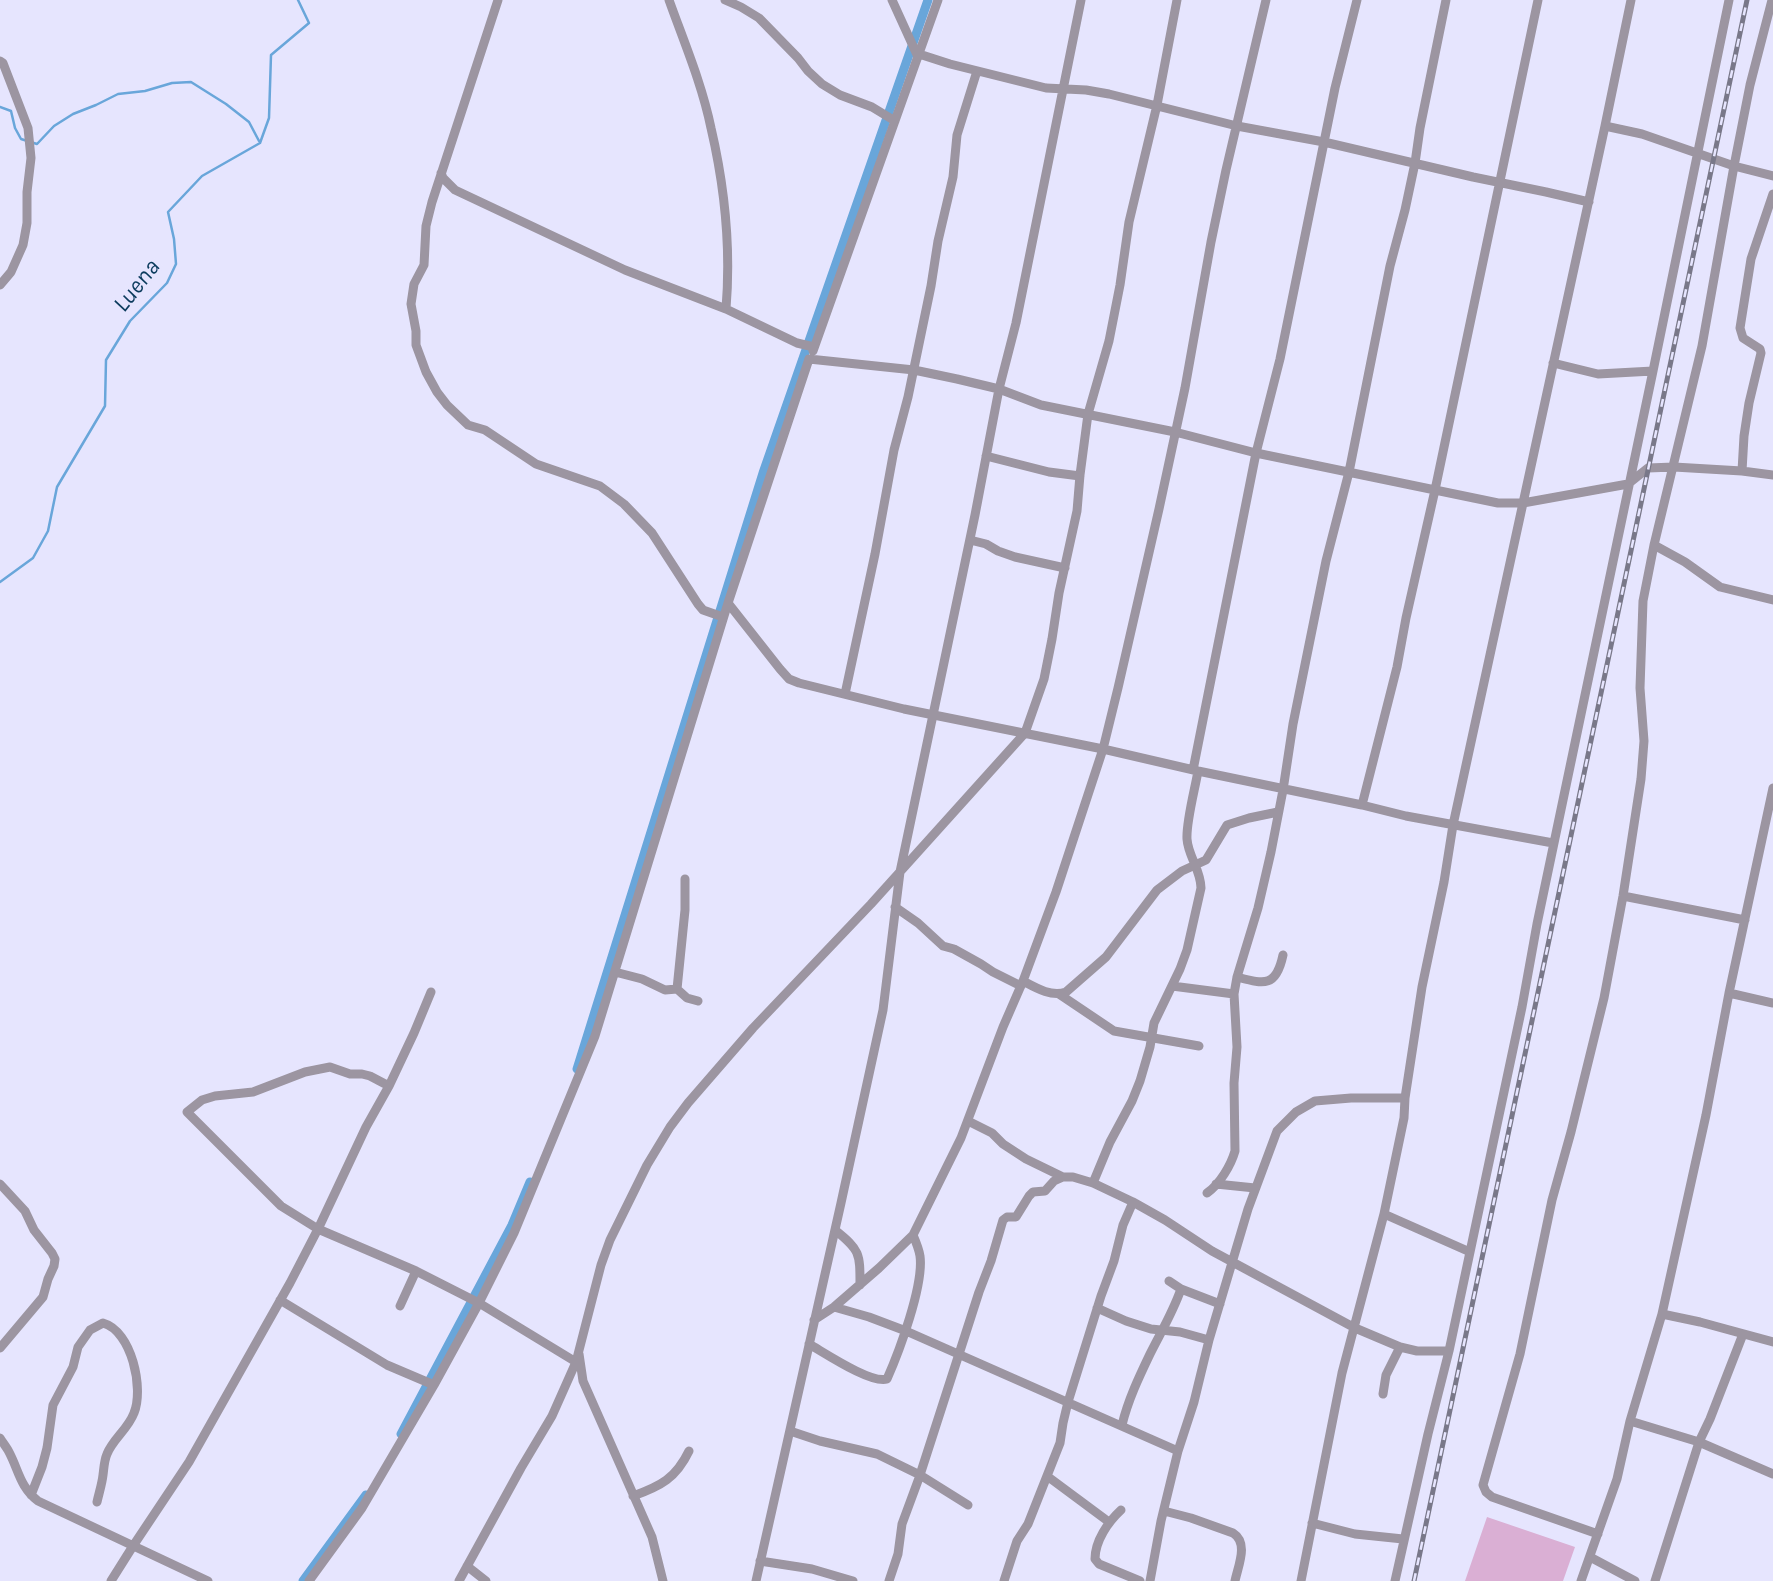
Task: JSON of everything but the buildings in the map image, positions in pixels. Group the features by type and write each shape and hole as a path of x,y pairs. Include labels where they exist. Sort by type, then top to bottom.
{"street":[{"path":"498,0 426,226 424,265 414,284 411,304 418,353 447,405 468,425 485,430 536,464 600,486 624,504 652,533 703,610 723,617"},
{"path":"669,0 708,116 718,163 728,244 726,309"},
{"path":"725,0 759,18 822,85 872,107 895,121"},
{"path":"892,0 918,55 1046,88 1109,94 1237,126 1324,142 1589,202"},
{"path":"309,1581 362,1508 479,1303 514,1233 596,1037 723,617 809,359 938,0"},
{"path":"756,1581 883,1010 900,872 1081,0"},
{"path":"459,1581 552,1416 577,1357 610,1240 647,1165 670,1127 688,1102 753,1028 900,872 1025,733 1044,679 1077,510 1088,414 1110,341 1129,222 1157,105 1177,0"},
{"path":"814,1320 860,1285 913,1235 968,1121 1056,892 1103,748 1159,509 1213,230 1266,0"},
{"path":"1093,1183 1110,1142 1132,1101 1146,1064 1157,1015 1187,950 1200,897 1201,879 1187,836 1196,770 1256,453 1280,359 1324,142 1357,0"},
{"path":"1207,1193 1213,1189 1235,1151 1234,1083 1237,1047 1234,995 1237,977 1258,908 1326,561 1349,472 1390,266 1415,163 1446,0"},
{"path":"1362,805 1397,667 1538,0"},
{"path":"1301,1581 1342,1373 1384,1214 1404,1118 1422,987 1453,825 1631,0"},
{"path":"1395,1581 1448,1352 1522,1007 1536,924 1729,0"},
{"path":"1598,1534 1492,1497 1483,1485 1520,1354 1552,1200 1572,1132 1604,998 1641,779 1644,741 1640,688 1643,601 1702,346 1734,166 1772,0"},
{"path":"0,61 28,128 31,158 23,245 11,272 0,285"},
{"path":"845,694 894,450 914,370 937,241 953,177 957,135 977,71"},
{"path":"1605,126 1642,134 1734,166 1773,176"},
{"path":"441,173 456,190 625,270 726,309 797,344 814,347"},
{"path":"1742,471 1749,403 1761,353 1760,349 1743,338 1740,328 1751,259 1769,222 1773,194"},
{"path":"809,359 914,370 999,389 1041,405 1498,503 1523,503 1628,484 1648,468 1674,467 1773,475"},
{"path":"1553,363 1598,374 1653,371"},
{"path":"986,456 1049,472 1080,476"},
{"path":"970,540 986,544 998,551 1065,568"},
{"path":"1654,545 1701,572 1720,587 1773,600"},
{"path":"728,603 789,679 904,709 1103,748 1283,790 1553,843"},
{"path":"1581,1581 1617,1479 1630,1421 1662,1314 1773,788"},
{"path":"1059,994 1066,992 1106,957 1157,890 1182,871 1206,860 1227,825 1278,812"},
{"path":"677,989 685,910 685,879"},
{"path":"1623,896 1745,920"},
{"path":"895,907 943,946 954,949 993,972 1039,990 1059,994 1114,1031 1199,1046"},
{"path":"1237,977 1269,982 1279,971 1283,956"},
{"path":"615,972 665,989 677,989 687,998 698,1002"},
{"path":"1172,986 1234,995"},
{"path":"111,1581 189,1462 280,1300 389,1086 431,992"},
{"path":"1729,993 1773,1003"},
{"path":"389,1086 370,1076 350,1074 330,1067 304,1072 253,1092 202,1100 187,1112 281,1206 318,1229 415,1271 577,1357 583,1381 652,1537 663,1581"},
{"path":"1150,1581 1178,1451 1195,1402 1209,1340 1255,1188 1277,1131 1308,1104 1326,1100 1405,1098"},
{"path":"968,1121 992,1133 1026,1159 1063,1177"},
{"path":"889,1581 898,1554 902,1524 979,1292 992,1261 1003,1220 1016,1217 1033,1192 1045,1191 1054,1181 1063,1177 1093,1183 1133,1202 1212,1251 1355,1328 1400,1347 1417,1351 1448,1352"},
{"path":"0,1184 26,1211 34,1230 55,1259 43,1297 0,1348"},
{"path":"1216,1184 1255,1188"},
{"path":"1004,1581 1017,1541 1028,1524 1060,1443 1068,1402 1123,1225 1133,1202"},
{"path":"1384,1214 1470,1252"},
{"path":"835,1230 855,1247 860,1265 860,1285"},
{"path":"809,1344 843,1364 884,1381 889,1375 906,1331 920,1272 920,1255 913,1235"},
{"path":"400,1306 415,1271"},
{"path":"1169,1281 1181,1289 1220,1304"},
{"path":"1122,1425 1128,1404 1181,1289"},
{"path":"280,1300 387,1365 434,1385"},
{"path":"834,1307 906,1331 1178,1451"},
{"path":"1097,1308 1126,1321 1209,1340"},
{"path":"1662,1314 1773,1342"},
{"path":"31,1495 47,1448 53,1405 73,1367 78,1347 90,1330 103,1323 113,1328 131,1354 139,1395 135,1412 105,1459 97,1502"},
{"path":"1655,1581 1699,1442 1743,1334"},
{"path":"1382,1394 1386,1375 1400,1347"},
{"path":"1630,1421 1699,1442 1773,1475"},
{"path":"790,1431 877,1454 920,1475 968,1505"},
{"path":"0,1438 31,1495 52,1508 208,1581"},
{"path":"633,1496 666,1482 690,1451"},
{"path":"1047,1476 1109,1522"},
{"path":"1121,1510 1109,1522 1095,1559 1098,1564 1140,1581"},
{"path":"1164,1511 1239,1536 1242,1547 1235,1581"},
{"path":"1312,1523 1355,1534 1403,1539"},
{"path":"1590,1557 1635,1581"},
{"path":"760,1561 812,1569 853,1581"},
{"path":"467,1566 486,1581"}],"shaded area":[{"path":"1487,1517 1575,1547 1563,1581 1465,1581"}],"waterway":[{"name":"Luena","path":"0,582 33,558 48,531 57,487 105,406 106,360 130,321 167,283 176,264 168,212 202,176 260,143 269,118 271,55 309,23 298,0"},
{"path":"577,1069 763,473 928,0"},
{"path":"0,107 11,111 21,139 37,144 54,126 73,114 118,94 191,82 249,122 259,141"},
{"path":"401,1434 512,1225 530,1182"},
{"path":"303,1581 366,1495"}],"railway":[{"path":"1414,1581 1747,0"}]}
